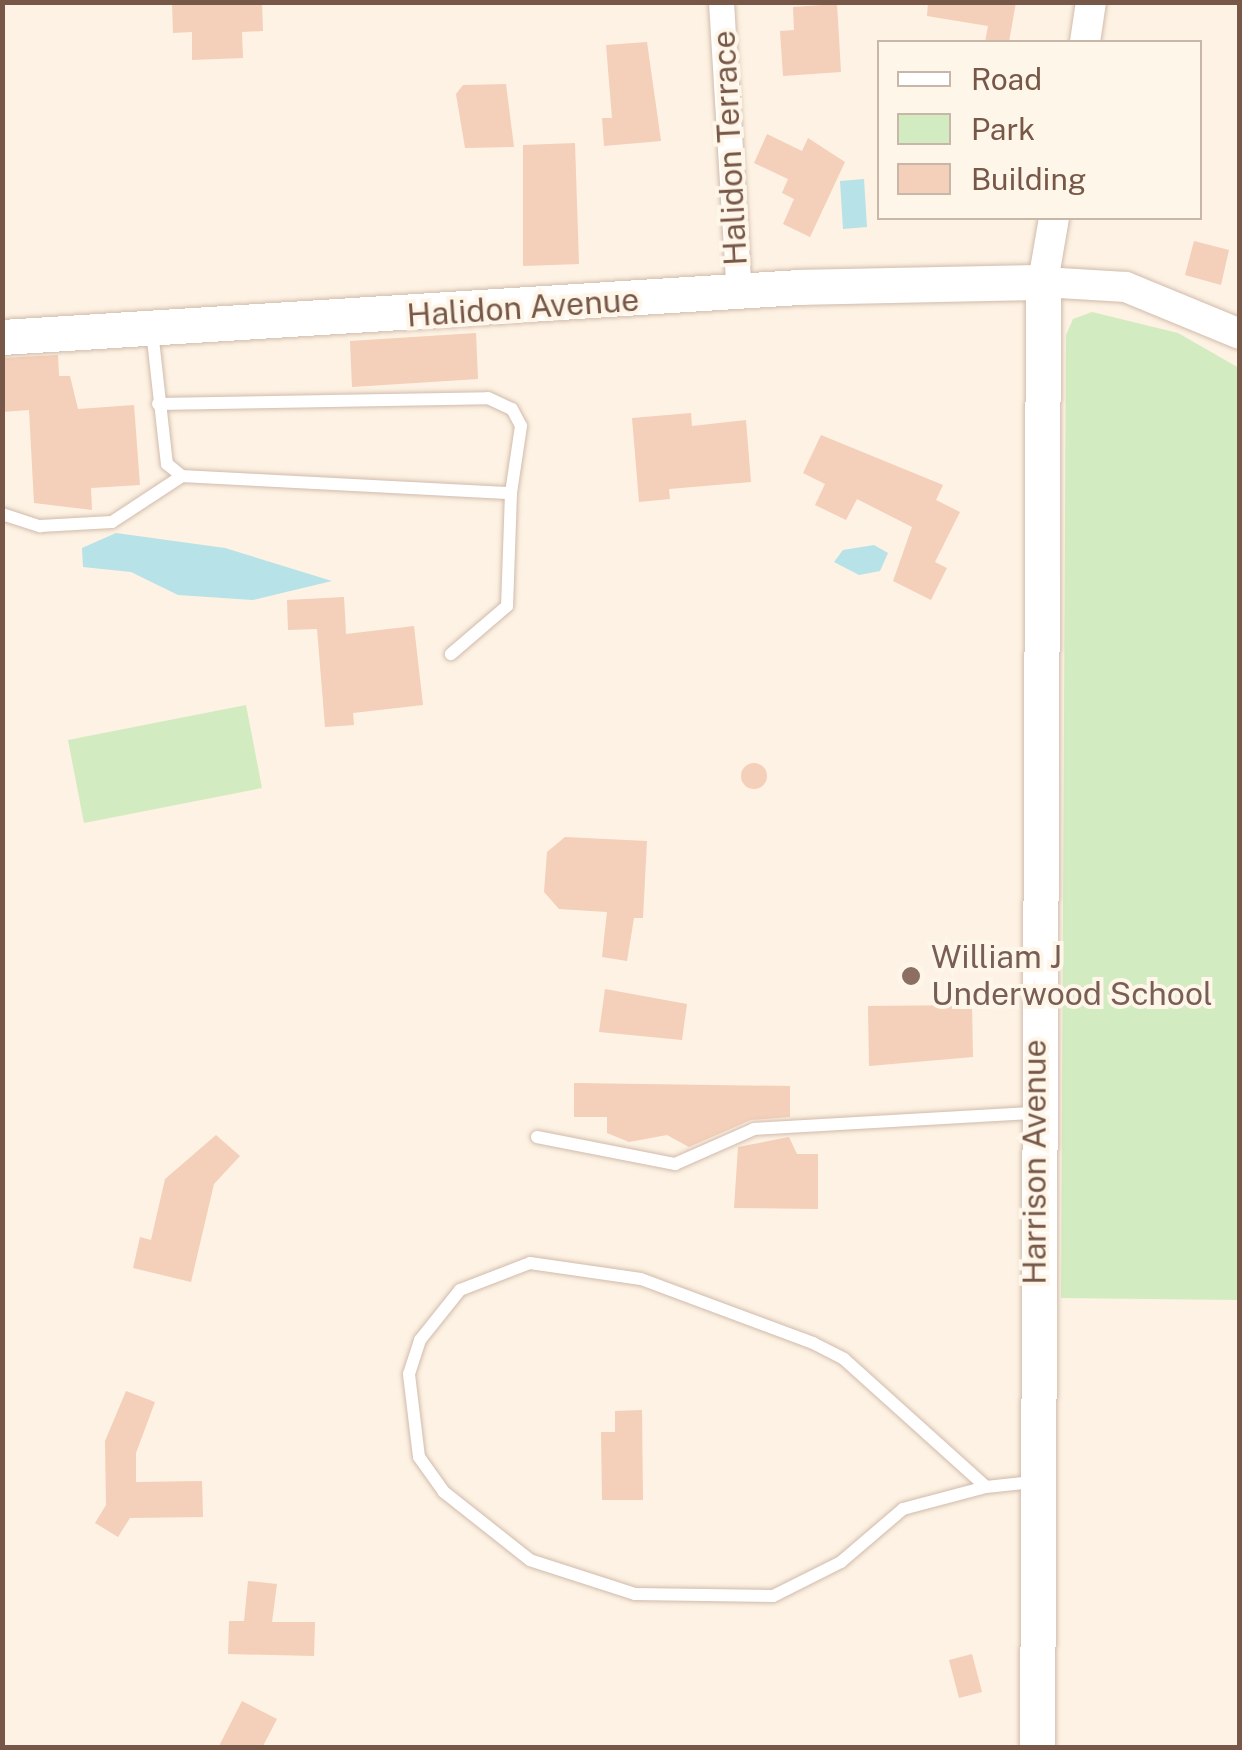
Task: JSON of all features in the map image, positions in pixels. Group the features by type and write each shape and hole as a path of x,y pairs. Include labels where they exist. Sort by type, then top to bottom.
{"main road":[{"name":"Halidon Avenue","path":"2,337 739,293 1043,282"},
{"name":"Harrison Avenue","path":"1036,1748 1034,1113 1043,282"}],"street":[{"name":"Halidon Terrace","path":"721,2 739,293"},
{"path":"1084,40 1092,2"},
{"name":"Harrison Avenue","path":"1043,282 1054,220"},
{"path":"1043,282 1126,287 1240,334"}],"lane":[{"path":"152,328 168,464 182,476"},
{"path":"158,404 488,398 512,409 520,426 511,493 508,606 450,654"},
{"path":"2,514 40,526 112,522 182,476 511,493"},
{"path":"537,1136 675,1164 754,1129 1034,1113"},
{"path":"986,1487 844,1360 641,1279 586,1267 530,1262 478,1279 438,1314 409,1374 419,1457 444,1492 530,1560 635,1594 773,1596 826,1572 903,1509 986,1487 1033,1482"}],"green space":[{"path":"1092,312 1178,333 1239,368 1239,1300 1061,1298 1066,335 1073,319"},
{"path":"246,705 262,788 84,823 68,740"}],"water":[{"path":"864,179 867,227 843,229 840,181"},
{"path":"116,533 225,548 332,581 253,600 178,595 131,572 83,567 82,548"},
{"path":"874,545 888,553 880,571 859,575 834,562 843,550"}],"building":[{"path":"172,2 262,2 263,31 242,32 243,58 192,60 192,32 173,33"},
{"path":"928,2 1016,2 1009,40 985,40 988,26 927,16"},
{"path":"837,4 841,72 783,76 780,31 794,30 793,7"},
{"path":"647,42 661,141 604,146 602,118 612,118 606,45"},
{"path":"506,84 514,147 465,148 456,94 463,85"},
{"path":"767,134 802,151 808,138 845,162 810,237 783,224 794,199 782,193 788,179 754,163"},
{"path":"575,143 579,264 523,266 523,145"},
{"path":"1194,241 1229,250 1221,285 1185,275"},
{"path":"476,333 478,379 352,387 350,341"},
{"path":"58,355 59,376 70,376 78,409 134,405 140,485 91,488 92,510 34,503 29,410 2,412 2,358"},
{"path":"691,413 692,426 746,420 751,482 669,489 670,499 639,502 632,418"},
{"path":"821,435 943,485 936,500 960,512 935,562 947,568 931,600 893,581 912,527 857,499 846,520 815,505 825,484 803,473"},
{"path":"344,597 346,634 414,626 423,705 353,713 354,725 325,727 317,629 288,630 287,600"},
{"path":"754,763 763,767 767,776 763,785 754,789 745,785 741,776 745,767"},
{"path":"565,837 647,841 643,918 634,918 627,961 602,957 607,912 559,909 544,892 547,852"},
{"path":"605,989 687,1004 682,1040 599,1032"},
{"path":"972,1005 973,1057 869,1066 868,1006"},
{"path":"574,1083 790,1086 790,1117 751,1120 689,1147 667,1135 629,1142 607,1133 607,1117 574,1117"},
{"path":"216,1135 240,1156 214,1184 191,1282 133,1268 140,1237 151,1240 165,1179"},
{"path":"789,1137 797,1154 818,1154 818,1209 734,1208 738,1147"},
{"path":"126,1391 155,1402 136,1453 136,1482 202,1481 203,1517 130,1518 118,1537 95,1523 106,1505 105,1441"},
{"path":"642,1410 643,1500 602,1500 601,1432 615,1432 615,1411"},
{"path":"248,1581 277,1584 272,1622 315,1622 314,1656 228,1654 229,1621 244,1621"},
{"path":"972,1654 982,1692 959,1698 949,1660"},
{"path":"242,1701 277,1719 262,1748 218,1748"}],"place":[{"name":"William J Underwood School","path":"911,976"}]}
